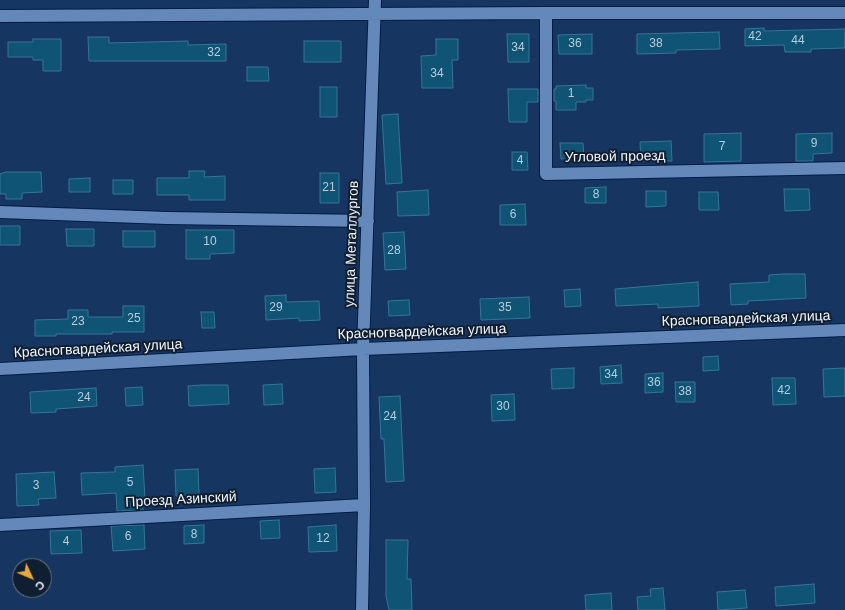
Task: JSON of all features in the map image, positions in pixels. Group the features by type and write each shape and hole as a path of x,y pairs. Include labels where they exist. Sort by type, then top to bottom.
{"street":[{"name":"улица Металлургов","path":"362,610 364,505 363,349 375,0"},
{"name":"Угловой проезд","path":"546,13 546,174 845,168"},
{"path":"0,16 845,13"},
{"path":"0,212 167,218 368,221"},
{"name":"Красногвардейская улица","path":"0,369 363,349 845,330"},
{"name":"Проезд Азинский","path":"0,525 364,505"}],"building":[{"path":"764,28 764,31 845,29 845,48 811,49 811,52 785,52 784,45 745,46 745,29"},
{"path":"719,32 720,49 676,50 676,53 637,54 637,34"},
{"path":"507,34 529,34 529,62 508,62"},
{"path":"592,34 592,54 559,54 558,35"},
{"path":"88,37 109,37 109,43 188,41 188,45 226,44 226,61 89,61"},
{"path":"33,39 61,39 61,71 43,71 43,60 33,60 33,57 8,57 8,42 33,42"},
{"path":"436,39 458,39 458,60 452,60 453,88 422,88 421,56 436,55"},
{"path":"304,41 341,41 341,62 304,62"},
{"path":"247,67 268,67 269,81 247,81"},
{"path":"586,85 586,88 593,88 593,100 576,102 576,110 556,110 554,89 556,89 556,86"},
{"path":"320,87 337,87 337,117 320,117"},
{"path":"508,89 538,89 538,102 527,102 527,122 509,122"},
{"path":"398,114 402,183 386,184 382,115"},
{"path":"741,133 741,161 704,162 704,134"},
{"path":"832,133 832,153 813,154 813,161 796,161 796,134"},
{"path":"671,141 672,161 641,161 640,142"},
{"path":"560,143 583,143 584,158 561,159"},
{"path":"512,152 527,152 528,170 512,170"},
{"path":"189,171 205,171 204,177 225,176 225,200 189,200 189,195 157,195 157,178 189,178"},
{"path":"6,172 41,172 42,192 22,193 22,199 6,199 6,194 0,194 0,174"},
{"path":"320,173 339,173 339,203 320,203"},
{"path":"90,178 90,192 69,192 69,179"},
{"path":"113,180 133,180 133,194 113,194"},
{"path":"606,187 606,203 585,203 585,188"},
{"path":"784,189 809,189 810,210 785,211"},
{"path":"428,190 429,215 398,216 397,192"},
{"path":"646,191 666,191 666,206 646,207"},
{"path":"699,192 718,192 719,210 699,210"},
{"path":"525,204 526,225 500,225 500,205"},
{"path":"0,226 20,226 20,245 0,245"},
{"path":"66,229 94,229 94,246 67,246"},
{"path":"186,230 234,230 234,253 210,254 210,259 186,259"},
{"path":"123,231 155,231 155,247 123,247"},
{"path":"404,232 406,269 385,270 383,233"},
{"path":"805,274 806,298 748,301 748,304 731,305 730,284 769,282 769,275"},
{"path":"698,282 699,306 658,308 658,304 616,306 615,289"},
{"path":"580,289 581,306 565,307 564,290"},
{"path":"286,295 286,302 319,301 320,320 299,321 299,318 266,320 265,296"},
{"path":"529,297 530,318 481,320 480,299"},
{"path":"409,300 410,315 389,316 388,301"},
{"path":"123,306 144,306 144,332 112,332 112,334 56,334 56,336 35,336 35,320 68,319 68,310 88,310 88,317 123,317"},
{"path":"201,312 214,312 215,328 202,328"},
{"path":"718,356 719,370 703,371 703,357"},
{"path":"621,365 622,383 601,384 600,367"},
{"path":"574,368 574,388 552,389 551,369"},
{"path":"845,368 845,396 824,397 823,369"},
{"path":"663,373 663,392 645,393 645,374"},
{"path":"772,378 795,378 796,404 773,405"},
{"path":"675,382 695,382 695,402 676,402"},
{"path":"282,384 283,404 264,405 263,385"},
{"path":"228,385 229,404 189,406 188,386"},
{"path":"142,387 143,405 126,406 125,388"},
{"path":"96,388 97,406 56,409 56,412 31,413 30,392"},
{"path":"514,394 515,420 492,421 491,395"},
{"path":"400,396 404,481 386,482 384,439 381,439 379,397"},
{"path":"143,465 145,499 142,500 143,510 117,511 116,493 82,495 81,473 115,472 115,467"},
{"path":"335,468 336,492 315,493 314,469"},
{"path":"198,469 199,495 176,496 175,470"},
{"path":"54,472 56,498 38,499 39,505 17,506 16,474"},
{"path":"279,520 280,538 261,539 260,521"},
{"path":"144,525 145,549 113,551 111,526"},
{"path":"204,525 204,543 184,544 184,526"},
{"path":"336,525 337,551 309,552 308,527"},
{"path":"81,530 82,553 51,554 50,531"},
{"path":"386,540 408,540 407,579 411,579 412,610 389,610 386,596"},
{"path":"814,584 815,603 776,606 775,587"},
{"path":"663,588 665,610 638,610 637,597 651,596 650,589"},
{"path":"745,590 747,608 718,610 717,592"},
{"path":"611,593 612,610 586,610 585,595"}]}
